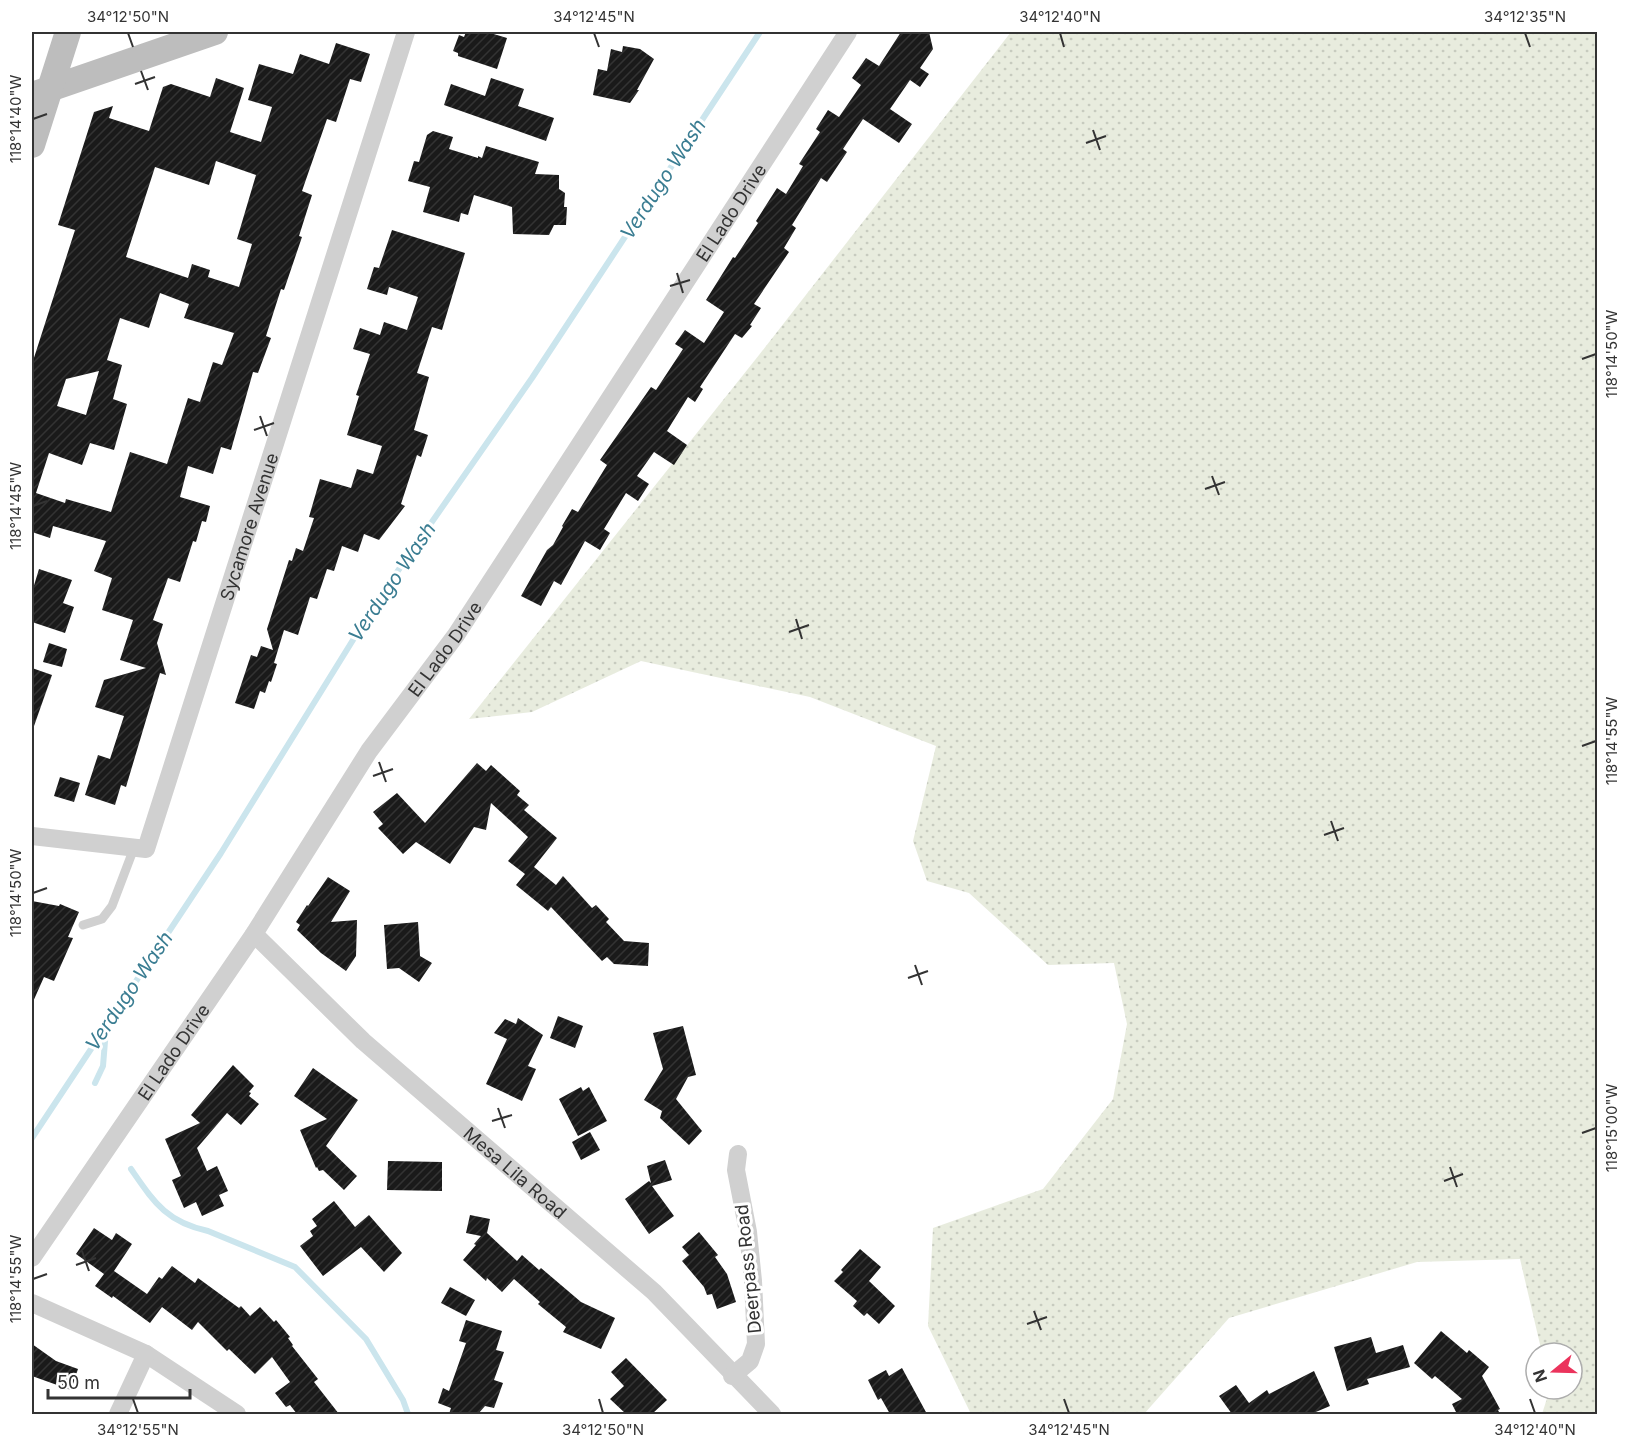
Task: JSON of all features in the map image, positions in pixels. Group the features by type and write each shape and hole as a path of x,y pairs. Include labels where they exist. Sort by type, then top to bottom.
{"street":[{"path":"32,145 41,92 68,32"},
{"path":"41,92 215,32"},
{"name":"Sycamore Avenue","path":"140,848 406,32"},
{"name":"El Lado Drive","path":"32,1258 254,934 369,751 456,635 848,32"},
{"path":"32,836 140,848"},
{"name":"Mesa Lila Road","path":"254,934 363,1041 654,1292 732,1376 772,1414"},
{"name":"Deerpass Road","path":"732,1376 750,1361 756,1344 748,1232 736,1170 738,1154"},
{"path":"32,1303 146,1354 237,1414"},
{"path":"118,1414 146,1354"}],"lane":[{"path":"83,925 102,919 112,906 140,848"}],"shaded area":[{"path":"1011,32 1597,32 1597,1414 1542,1414 1546,1401 1584,1401 1584,1341 1539,1341 1520,1259 1417,1262 1229,1318 1144,1414 971,1414 928,1326 933,1228 1043,1189 1113,1099 1127,1024 1114,963 1048,965 969,893 927,881 913,841 936,746 810,697 641,661 532,712 469,719 759,355"}],"building":[{"path":"466,32 487,32 507,38 497,69 458,56 458,53 453,51 459,35 464,37"},
{"path":"901,32 929,32 933,49 920,68 929,74 920,87 910,80 890,109 912,124 899,143 863,119 843,149 847,152 827,182 821,178 792,225 796,228 784,248 789,252 754,304 761,308 750,325 752,326 742,338 735,334 700,387 703,389 695,402 688,397 667,431 687,445 674,465 654,452 637,476 649,484 638,501 626,493 604,529 610,533 600,550 585,541 561,585 554,581 541,606 521,596 547,550 553,545 572,509 578,512 607,465 600,460 651,387 656,390 683,349 675,344 685,330 704,343 724,312 706,300 758,223 756,221 777,188 786,194 803,166 799,164 820,132 816,129 828,110 839,117 861,85 852,78 866,58 879,66"},
{"path":"336,43 370,54 361,82 350,79 336,122 327,119 302,191 312,195 299,236 302,237 284,290 281,289 266,336 271,338 258,373 253,372 231,450 221,447 213,474 188,466 180,497 210,506 206,522 202,521 196,542 193,541 180,582 168,578 153,620 163,624 157,643 166,675 160,673 126,787 121,785 115,805 85,795 98,755 110,759 124,716 95,707 104,680 146,668 120,660 133,620 102,610 112,578 94,571 106,541 53,526 50,538 32,532 32,364 75,230 58,225 94,112 113,106 109,118 149,131 163,87 171,84 210,97 216,78 244,88 230,132 261,142 272,107 248,100 259,64 293,74 300,54 329,64","holes":["216,161 256,175 237,239 252,244 239,287 208,277 210,270 192,264 188,278 126,257 155,167 209,185","160,293 189,304 184,318 234,333 222,365 213,362 200,402 188,398 167,464 130,452 111,512 66,499 65,503 36,493 49,453 82,465 90,443 114,450 127,404 113,399 122,365 107,360 120,318 149,328","99,371 86,415 57,406 66,379"]},
{"path":"623,46 640,49 654,59 637,90 639,90 630,103 593,95 598,69 607,71 611,49 622,52"},
{"path":"491,78 524,89 518,106 554,118 546,141 444,105 451,84 485,96"},
{"path":"433,131 453,137 449,149 482,158 486,146 539,162 535,174 559,175 559,189 565,193 564,207 567,207 566,225 554,225 549,235 513,234 512,207 474,195 468,215 461,213 459,222 423,212 430,187 408,181 414,161 419,162 427,135"},
{"path":"392,230 465,253 442,330 432,327 417,373 429,377 414,430 428,435 421,457 417,455 401,504 405,506 379,540 364,534 358,552 342,546 334,571 327,569 317,599 310,597 298,635 284,630 271,682 269,681 265,693 260,691 254,709 235,703 251,655 257,657 261,646 273,650 267,629 289,560 292,561 296,548 303,551 314,518 309,517 320,479 351,488 357,469 373,474 382,446 347,435 359,396 356,395 370,354 353,349 360,328 380,335 384,322 407,330 418,297 389,287 387,295 367,289 374,267 379,268"},
{"path":"39,569 72,580 63,603 74,607 65,633 32,622 32,592"},
{"path":"49,643 67,649 62,667 43,662"},
{"path":"32,668 52,675 34,726 32,725"},
{"path":"477,763 486,771 491,765 520,791 517,795 529,805 524,810 557,838 534,867 556,885 563,876 592,908 596,905 609,919 606,922 624,941 649,943 648,966 614,964 607,957 602,961 551,907 548,911 516,885 525,874 508,861 528,837 491,803 486,830 474,827 450,864 416,842 403,854 378,828 383,824 373,812 397,793 425,823"},
{"path":"60,777 80,783 74,802 54,796"},
{"path":"328,877 350,891 331,922 357,920 356,956 346,971 321,953 297,930 300,925 296,922"},
{"path":"32,901 59,906 60,904 79,912 68,937 73,938 54,981 44,977 32,1004"},
{"path":"418,922 420,956 432,963 419,982 399,968 387,969 384,925"},
{"path":"558,1016 583,1026 575,1048 550,1038"},
{"path":"518,1018 543,1035 528,1066 536,1069 522,1101 486,1084 507,1039 494,1033 505,1019 516,1024"},
{"path":"683,1026 696,1075 688,1077 676,1099 702,1131 689,1145 660,1118 662,1111 644,1100 663,1069 653,1033"},
{"path":"233,1065 254,1086 249,1096 259,1104 241,1125 227,1113 197,1148 207,1171 217,1166 228,1191 219,1195 224,1206 202,1216 196,1202 184,1208 172,1180 181,1176 165,1139 200,1123 191,1115"},
{"path":"313,1068 358,1100 326,1146 357,1176 344,1190 323,1170 319,1171 316,1168 300,1130 327,1119 294,1096"},
{"path":"581,1087 583,1091 589,1087 607,1121 578,1136 559,1099"},
{"path":"590,1132 600,1150 581,1160 572,1142"},
{"path":"665,1160 672,1180 652,1186 674,1216 649,1234 625,1199 649,1181 651,1183 647,1166"},
{"path":"388,1161 442,1162 442,1191 387,1190"},
{"path":"334,1201 355,1227 369,1215 402,1253 384,1272 361,1247 323,1276 300,1246 313,1236 310,1231 317,1226 312,1219"},
{"path":"470,1215 490,1219 487,1233 517,1261 522,1255 581,1302 615,1318 601,1349 563,1332 566,1327 538,1304 540,1302 514,1279 502,1292 463,1260 481,1236 466,1233"},
{"path":"94,1228 112,1240 116,1233 132,1244 114,1271 147,1294 159,1277 162,1279 172,1266 195,1283 198,1278 239,1308 241,1306 250,1316 260,1307 274,1322 276,1320 290,1337 288,1338 292,1346 318,1379 314,1382 339,1414 297,1414 290,1405 286,1407 275,1393 290,1382 272,1357 255,1374 229,1349 227,1351 198,1322 192,1330 162,1307 150,1323 95,1286 104,1274 76,1254"},
{"path":"699,1232 718,1255 715,1257 727,1274 736,1302 717,1309 712,1294 707,1295 704,1287 682,1261 689,1255 682,1247"},
{"path":"860,1249 881,1267 869,1281 895,1306 879,1324 867,1313 864,1316 853,1306 857,1301 834,1281"},
{"path":"450,1287 475,1300 466,1316 441,1303"},
{"path":"466,1320 502,1331 496,1350 504,1352 494,1380 503,1383 494,1408 485,1406 478,1414 449,1414 451,1408 438,1403 443,1388 449,1391 466,1343 459,1341"},
{"path":"1441,1331 1467,1353 1469,1350 1489,1367 1482,1376 1500,1409 1498,1410 1500,1414 1457,1414 1452,1404 1462,1399 1435,1376 1432,1379 1414,1363"},
{"path":"1371,1337 1376,1353 1403,1345 1410,1367 1367,1379 1369,1384 1347,1391 1334,1347"},
{"path":"32,1344 56,1361 78,1369 71,1390 32,1376"},
{"path":"626,1358 667,1400 652,1414 626,1414 610,1399 624,1386 611,1372"},
{"path":"902,1368 927,1414 890,1414 881,1398 878,1400 868,1380 886,1370 889,1376"},
{"path":"1314,1371 1330,1406 1311,1414 1232,1414 1219,1396 1236,1385 1249,1403 1267,1390 1269,1394"}],"waterway":[{"name":"Verdugo Wash","path":"32,1138 221,853 379,598 532,378 760,32"},
{"path":"95,1083 103,1066 106,1029"},
{"path":"131,1169 154,1201 181,1222 295,1267 366,1339 403,1400 408,1414"}]}
